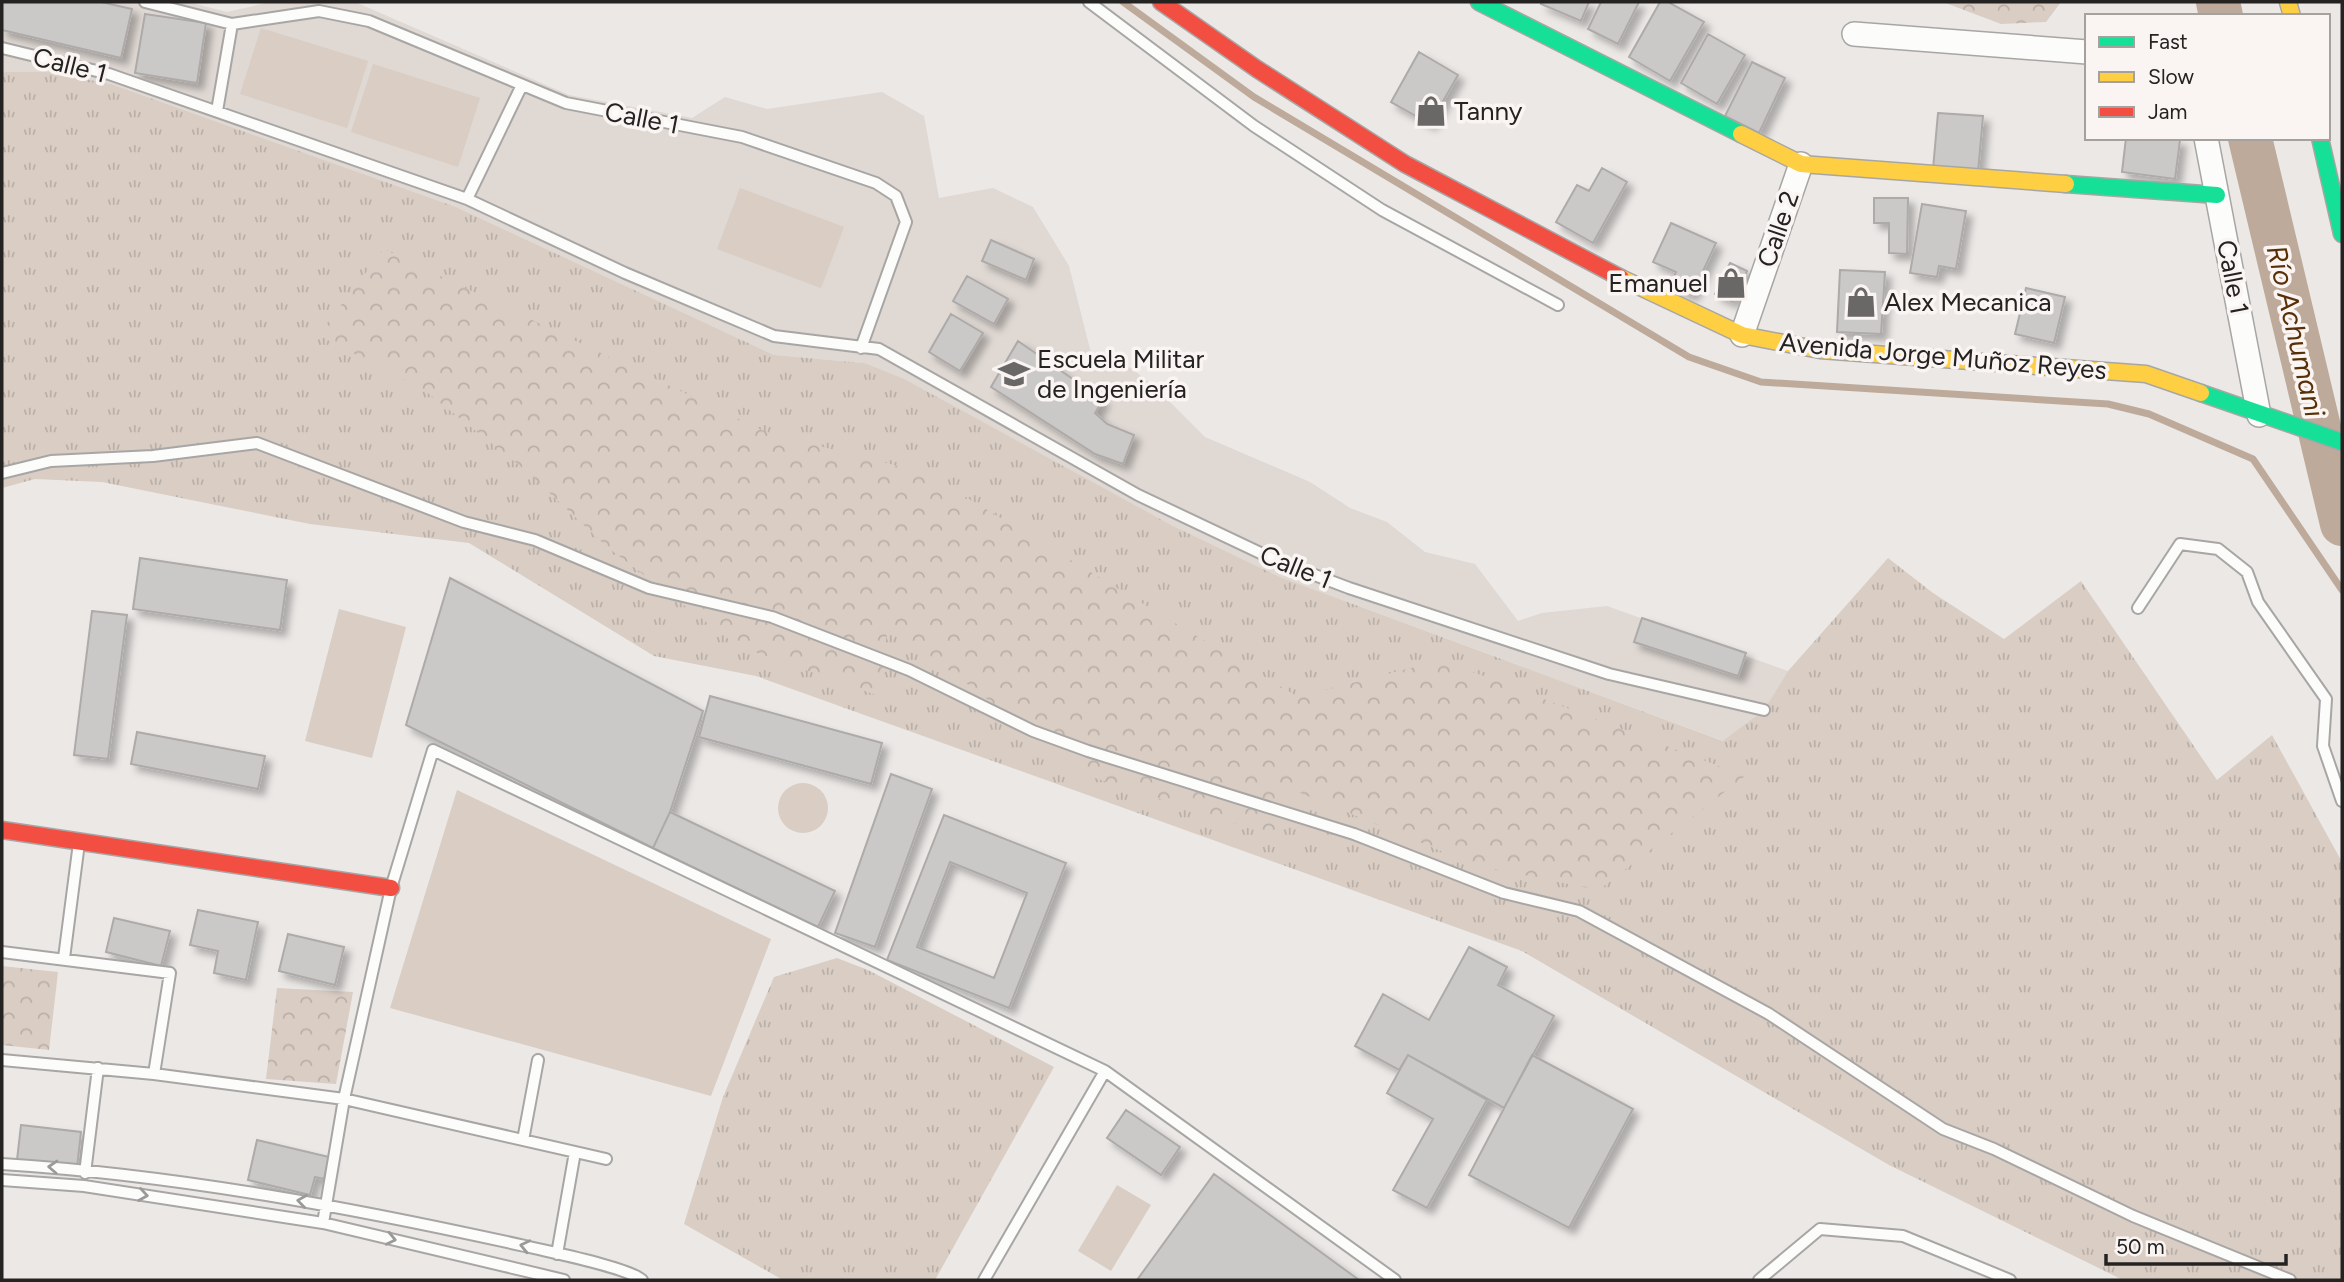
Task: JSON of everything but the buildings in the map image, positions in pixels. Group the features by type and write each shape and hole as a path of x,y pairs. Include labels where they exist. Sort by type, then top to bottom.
{"street":[{"name":"Avenida Jorge Muñoz Reyes","path":"1161,2 1257,69 1405,164 1641,288 1742,335 1820,350 2146,374 2341,441"},
{"path":"1479,2 1801,164 2217,195"},
{"path":"1854,34 2085,52"},
{"name":"Calle 1","path":"2206,140 2259,415"},
{"path":"2320,140 2341,222"},
{"name":"Calle 2","path":"1742,335 1801,164"},
{"path":"2,830 391,888"}],"lane":[{"name":"Calle 1","path":"145,2 233,24 319,11 369,21 566,103 742,137 876,183 896,196 906,222 861,348"},
{"path":"1089,2 1254,126 1382,210 1558,305"},
{"path":"217,111 233,24"},
{"name":"Calle 1","path":"2,48 109,74 467,199 625,273 774,336 879,349 1139,495 1275,560 1609,674 1764,710"},
{"path":"467,199 522,85"},
{"path":"2,473 51,461 153,456 257,443 464,522 535,540 649,588 772,617 909,670 1033,731 1088,751 1354,834 1504,893 1579,911 1769,1014 1943,1129 1994,1149 2133,1216 2290,1280"},
{"path":"2138,608 2180,544 2218,550 2247,572 2258,602 2326,699 2323,746 2342,801"},
{"path":"323,1223 344,1099 391,888 433,750 1105,1071 1395,1280"},
{"path":"64,958 79,840"},
{"path":"2,952 170,973 154,1074"},
{"path":"2,1060 154,1074 344,1099 606,1159"},
{"path":"523,1140 538,1060"},
{"path":"83,1186 98,1068"},
{"path":"984,1280 1105,1071"},
{"path":"557,1254 575,1152"},
{"path":"2,1164 86,1169 327,1204 557,1254 642,1280"},
{"path":"2,1180 83,1186 323,1223 564,1280"},
{"path":"1759,1280 1820,1229 1903,1236 2010,1280"},
{"path":"1768,1271 1777,1280"}],"shaded area":[{"name":"Escuela Militar de Ingeniería","path":"2,2 188,2 227,12 271,2 355,2 569,95 692,118 725,97 767,109 882,92 924,116 939,198 993,188 1033,207 1069,266 1092,357 1131,368 1157,389 1205,437 1310,482 1350,508 1387,522 1425,552 1475,564 1518,621 1542,613 1607,606 1788,671 1764,710 1724,741 1280,577 1171,525 864,363 774,355 456,207 111,84 49,72 2,72"}],"green space":[{"path":"1943,2 2061,2 2046,22 2001,24"},
{"path":"261,28 368,61 347,128 240,94"},
{"path":"373,64 480,98 458,167 351,132"},
{"path":"2,72 49,72 111,84 456,207 774,355 864,363 904,379 1171,525 1280,577 1723,741 1764,710 1788,671 1888,558 1933,593 2004,639 2081,581 2217,780 2272,735 2342,862 2342,1280 2123,1280 1889,1165 1522,951 756,676 654,656 469,543 310,524 102,482 35,479 2,488"},
{"path":"740,188 844,227 821,288 717,249"},
{"path":"384,249 768,433 926,473 1298,697 1442,660 1745,776 1599,890 1475,865 1298,792 1279,838 1089,776 888,624 879,696 738,646 607,547 525,470 424,390 318,335"},
{"path":"339,609 406,627 372,758 305,741"},
{"path":"803,783 820,791 828,808 820,825 803,833 786,825 778,808 786,791"},
{"path":"457,790 771,939 711,1096 390,1008"},
{"path":"837,958 868,970 1054,1067 935,1280 783,1280 684,1224 723,1097 774,977"},
{"path":"2,966 58,972 49,1050 2,1045"},
{"path":"277,988 353,992 336,1084 266,1079"},
{"path":"1117,1185 1151,1205 1111,1271 1078,1251"}],"waterway":[{"path":"1123,2 1254,97 1689,357 1761,382 2108,404 2149,414 2253,459 2342,590"},
{"name":"Río Achumani","path":"2218,2 2221,14"},
{"name":"Río Achumani","path":"2250,140 2342,524"}],"traffic: fast":[{"path":"1479,2 1741,134"},
{"path":"2320,140 2342,234"},
{"path":"2066,184 2217,195"},
{"path":"2201,393 2342,442"}],"traffic: slow":[{"path":"2288,2 2291,14"},
{"path":"1741,134 1801,164 2066,184"},
{"path":"1621,278 1742,335 1820,350 2146,374 2201,393"}],"traffic: jam":[{"path":"1161,2 1257,69 1405,164 1621,278"},
{"path":"2,830 391,888"}],"place":[{"name":"Tanny","path":"1431,111"},
{"name":"Emanuel","path":"1731,283"},
{"name":"Alex Mecanica","path":"1861,302"},
{"name":"Escuela Militar de Ingeniería","path":"1014,374"}]}
